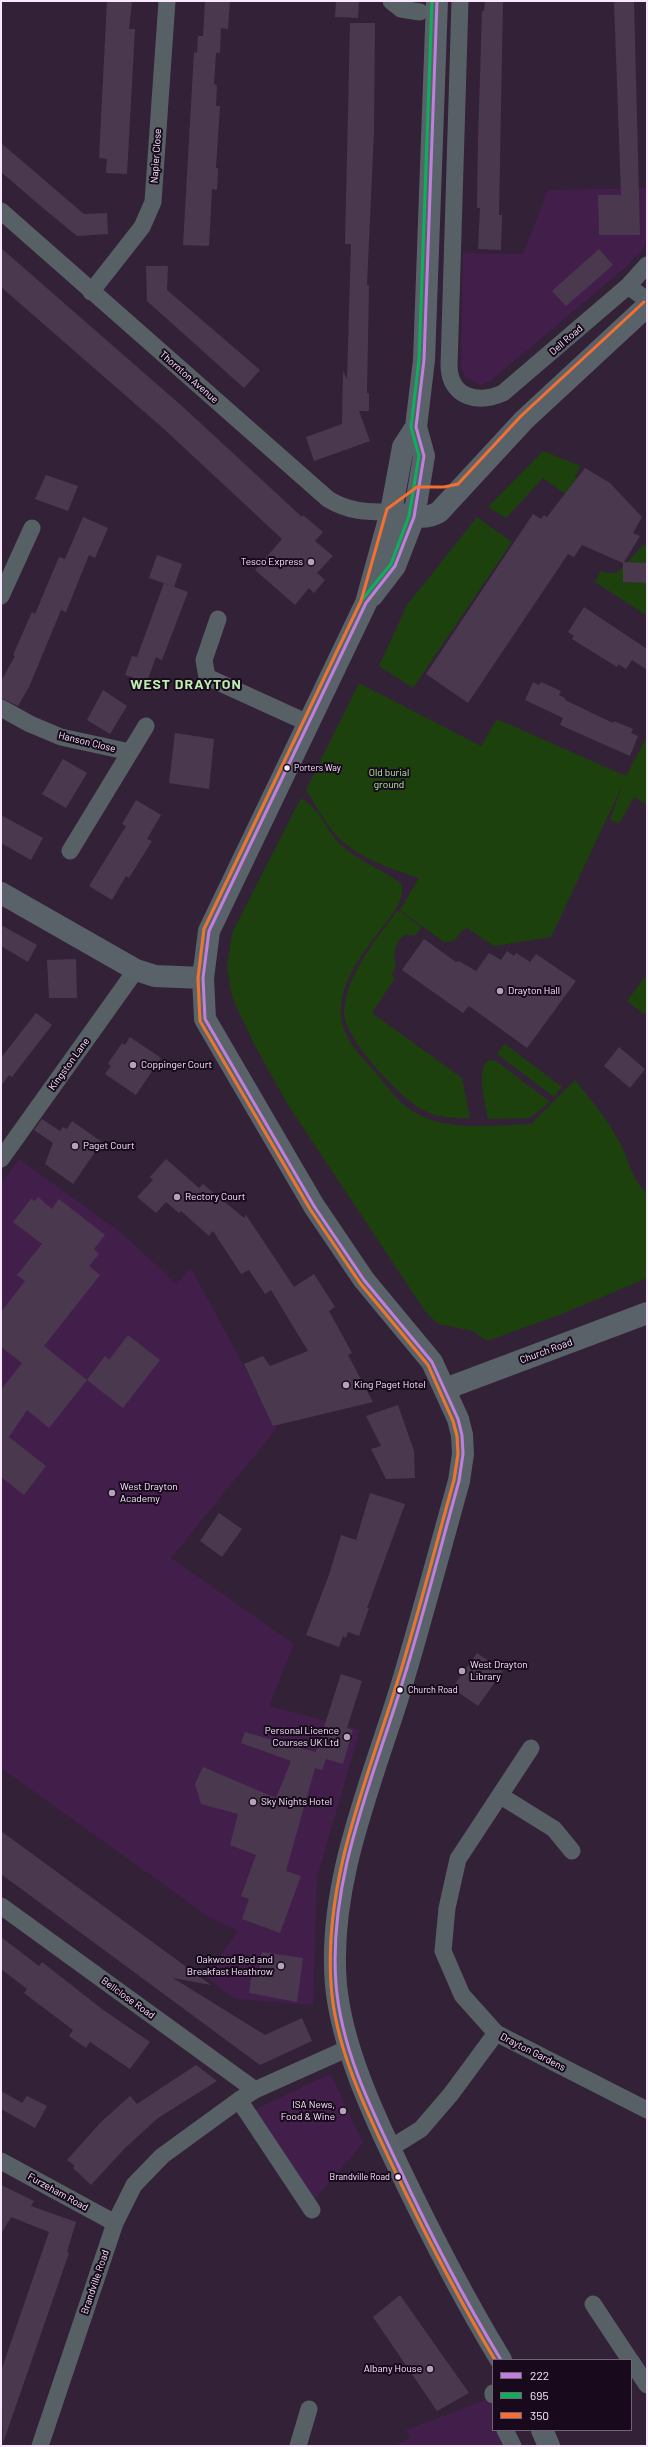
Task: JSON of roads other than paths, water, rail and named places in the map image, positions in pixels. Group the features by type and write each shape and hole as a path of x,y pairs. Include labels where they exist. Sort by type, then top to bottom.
{"street":[{"name":"Napier Close","path":"91,292 142,227 153,202 167,1"},
{"path":"366,603 395,566 414,517 424,452 416,427 423,366 429,6 401,9 390,1"},
{"name":"Dell Road","path":"460,1 450,378 457,389 467,396 479,400 491,398 503,393 628,286 647,265"},
{"name":"Thornton Avenue","path":"1,211 91,292 328,499 344,508 362,513 391,512"},
{"path":"628,286 647,300"},
{"path":"391,512 414,517 431,516 439,512 524,420 647,306"},
{"path":"416,427 404,447 391,512 366,603 209,932 203,978 205,1019 314,1206 364,1280 432,1362 458,1419 462,1435 464,1454 459,1482 401,1685 356,1823 337,1922 335,1963 336,1986 351,2047 361,2081 389,2149 456,2282 500,2359"},
{"path":"391,512 419,492 445,492 461,488"},
{"path":"1,596 32,528"},
{"path":"218,619 204,660 207,677 308,723"},
{"name":"Hanson Close","path":"1,708 30,724 61,736 130,752"},
{"name":"Hanson Close","path":"70,851 146,726"},
{"path":"1,893 136,970 155,976 203,978"},
{"name":"Kingston Lane","path":"1,1159 136,970"},
{"name":"Church Road","path":"445,1389 647,1313"},
{"path":"496,2033 462,1995 443,1951 447,1908 458,1860 531,1748"},
{"path":"501,1796 554,1829 572,1851"},
{"name":"Bellclose Road","path":"1,1906 255,2090"},
{"name":"Drayton Gardens","path":"389,2149 421,2129 451,2094 496,2033 647,2110"},
{"name":"Brandville Road","path":"40,2446 115,2223 134,2185 162,2156 239,2100 255,2090 351,2047"},
{"path":"239,2100 312,2210"},
{"name":"Furzeham Road","path":"1,2161 115,2223"},
{"path":"592,2304 630,2359"},
{"path":"632,2362 647,2385"},
{"path":"298,2446 309,2409"},
{"path":"506,2431 513,2446"},
{"path":"542,2431 549,2446"}],"place":[{"name":"Tesco Express","path":"311,562"},
{"name":"Porters Way","path":"287,768"},
{"name":"Drayton Hall","path":"500,991"},
{"name":"Coppinger Court","path":"133,1065"},
{"name":"Paget Court","path":"75,1146"},
{"name":"Rectory Court","path":"177,1197"},
{"name":"King Paget Hotel","path":"346,1385"},
{"name":"West Drayton Academy","path":"112,1493"},
{"name":"West Drayton Library","path":"462,1671"},
{"name":"Church Road","path":"400,1690"},
{"name":"Personal Licence Courses UK Ltd","path":"347,1737"},
{"name":"Sky Nights Hotel","path":"253,1802"},
{"name":"Oakwood Bed and Breakfast Heathrow","path":"281,1966"},
{"name":"ISA News, Food & Wine","path":"343,2111"},
{"name":"Brandville Road","path":"398,2177"},
{"name":"Albany House","path":"430,2369"}],"district":[{"name":"WEST DRAYTON","path":"186,684"}],"park label":[{"name":"Old burial ground","path":"389,778"}]}
